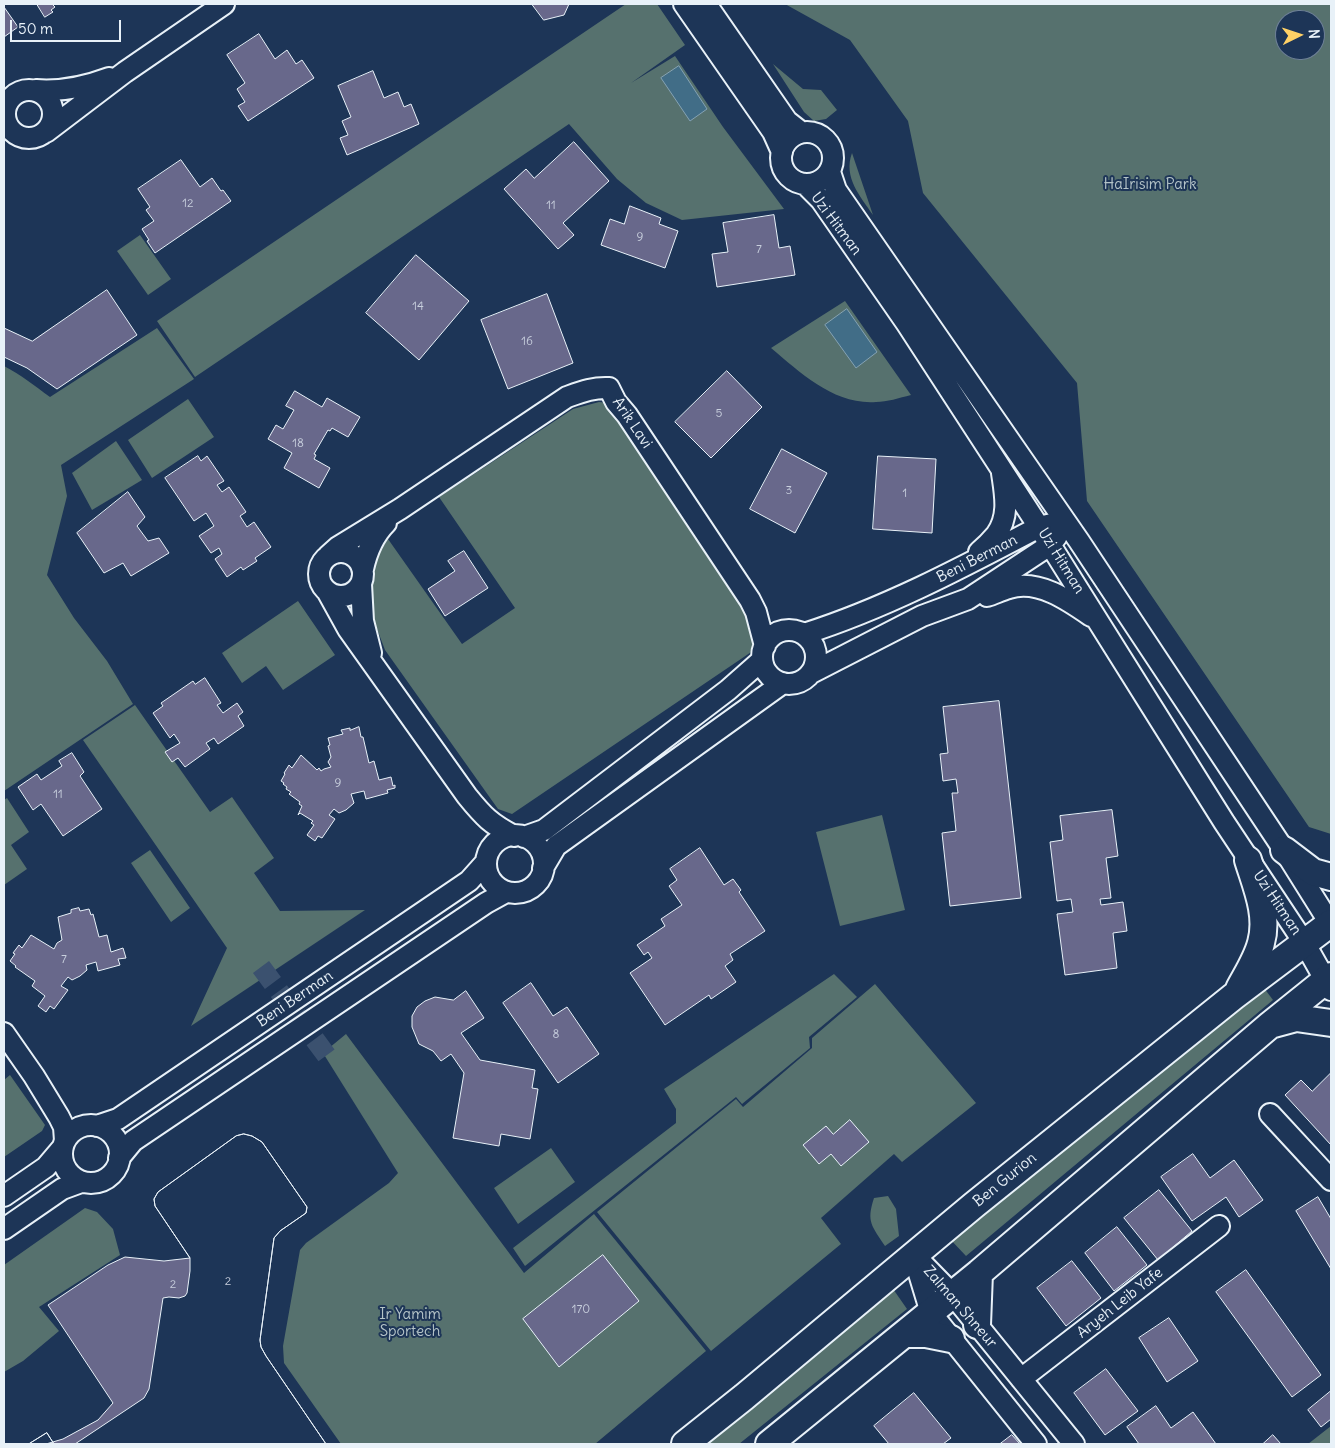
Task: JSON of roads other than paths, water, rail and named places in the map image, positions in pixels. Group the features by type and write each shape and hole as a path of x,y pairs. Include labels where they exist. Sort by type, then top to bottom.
{"main road":[{"path":"1284,850 1314,872 1331,877"},
{"path":"1234,996 1254,960 1261,944 1264,928 1263,913 1248,860"},
{"name":"Ben Gurion","path":"685,1444 914,1255 1234,996 1331,924"},
{"path":"770,1444 953,1295 1270,1025 1329,982"},
{"path":"1270,1025 1296,1018 1331,1023"},
{"path":"977,1325 979,1273"},
{"path":"906,1334 926,1334 951,1339"}],"street":[{"path":"125,72 91,84 66,90 19,91 12,96 5,106 5,122 12,132 19,137 30,139 39,136 125,72 224,4"},
{"path":"684,4 774,132 782,152"},
{"path":"706,4 787,120 801,132"},
{"path":"4,82 43,94 49,100 53,108 53,117 51,125 46,132"},
{"path":"811,131 820,134 827,140 834,154 834,164 830,172 816,184 806,185 797,183 789,178 784,170 781,157 782,152 788,140 801,132 811,131"},
{"name":"Uzi Hitman","path":"830,172 836,190 1066,522 1331,924"},
{"name":"Uzi Hitman","path":"806,185 821,200 907,324 1040,527 1248,860 1329,982"},
{"name":"Arik Lavi","path":"328,556 338,547 400,509 567,397 598,387 609,388 616,402 627,414 756,612 763,653"},
{"path":"967,565 996,536 1003,524 1006,509 1001,469"},
{"name":"Arik Lavi","path":"380,673 366,637 361,608 362,577 366,554 372,540 400,509"},
{"name":"Beni Berman","path":"804,634 844,621 948,575 1040,527 1066,522"},
{"name":"Beni Berman","path":"811,673 922,616 968,599 1050,545 1066,522"},
{"path":"342,552 349,553 360,563 362,577 357,590 345,596 332,594 327,591 319,576 322,563 328,556 342,552"},
{"path":"939,609 997,593 1008,588 1032,586 1070,602 1098,621"},
{"name":"Arik Lavi","path":"327,591 348,629 482,814 496,826 519,836"},
{"name":"Arik Lavi","path":"756,612 783,630"},
{"path":"763,653 764,668 769,676 783,684 794,684 803,681 814,668 816,659 816,650 812,642 804,634 783,630 773,635 763,653 728,690 544,830 504,838 498,841 491,848 487,860 490,879 497,887 506,892 526,891 534,886 556,846 783,684"},
{"name":"Arik Lavi","path":"468,796 485,837 487,860"},
{"path":"519,836 533,842 540,850 544,868"},
{"name":"Beni Berman","path":"94,1126 118,1119 469,881 487,860"},
{"name":"Beni Berman","path":"119,1158 133,1141 486,903 506,892"},
{"path":"4,1033 34,1076 64,1127 62,1156 64,1164 68,1172 81,1182"},
{"path":"4,1229 62,1190 81,1182 99,1182 108,1178 114,1171 119,1158 119,1150 112,1135 105,1129 82,1122 73,1117 34,1076"},
{"path":"1270,1114 1331,1180"},
{"path":"4,1196 46,1168 76,1130 94,1126"},
{"name":"Aryeh Leib Yafe","path":"1021,1379 1220,1226"},
{"name":"Zalman Shneur","path":"914,1255 953,1295 1074,1444"},
{"name":"Zalman Shneur","path":"914,1255 930,1313 1036,1444"}],"water":[{"path":"679,66 707,109 690,121 661,78"},
{"path":"847,309 877,352 856,368 825,325"}],"tunnel":[{"path":"261,967 327,1056"}],"park label":[{"name":"HaIrisim Park","path":"1150,185"},
{"name":"Ir Yamim Sportech","path":"410,1324"}]}
